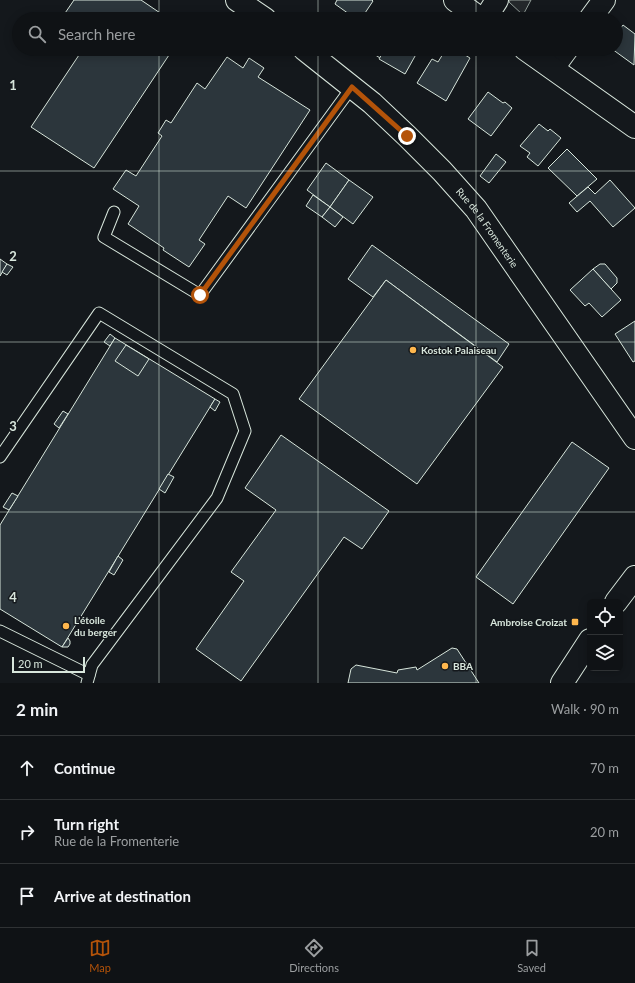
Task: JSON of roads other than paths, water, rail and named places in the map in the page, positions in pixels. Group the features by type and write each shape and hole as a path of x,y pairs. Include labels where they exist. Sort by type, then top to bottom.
{"street":[{"path":"237,0 255,12"},
{"path":"455,0 471,12"},
{"path":"489,12 497,0"},
{"path":"595,12 604,0"},
{"name":"Rue de la Fromenterie","path":"313,56 352,87 407,136 442,171 476,209 635,438"},
{"path":"535,56 635,127"},
{"path":"553,68 562,56"},
{"path":"618,599 635,577"},
{"path":"562,683 587,645"}],"lane":[{"path":"114,212 104,237 200,295 352,87"},
{"path":"0,457 99,313 233,394 245,431 217,498 92,665 88,679 0,631"}],"place":[{"name":"Kostok Palaiseau","path":"413,350"},
{"name":"Ambroise Croizat","path":"575,622"},
{"name":"L'étoile du berger","path":"66,626"},
{"name":"BBA","path":"445,666"}]}
